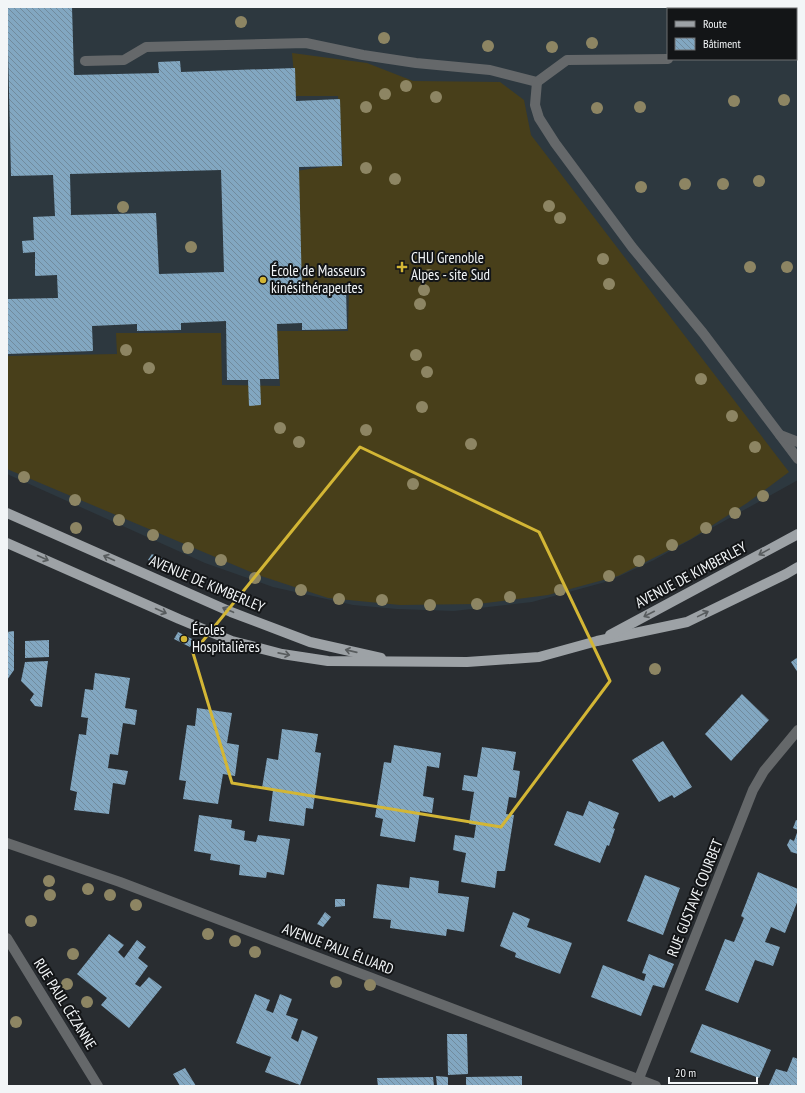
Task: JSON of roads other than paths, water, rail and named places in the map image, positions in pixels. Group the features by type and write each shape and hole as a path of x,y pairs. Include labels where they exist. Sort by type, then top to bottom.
{"main road":[{"name":"AVENUE DE KIMBERLEY","path":"7,513 217,606 310,642 403,662"},
{"name":"AVENUE DE KIMBERLEY","path":"597,641 798,534"},
{"name":"AVENUE DE KIMBERLEY","path":"7,543 179,619 232,640 282,654 328,661 467,662 539,657 597,641 687,622 786,574 798,566"}],"street":[{"path":"85,61 124,60 146,47 306,44 386,59 490,70 537,82"},
{"path":"667,59 566,60 537,82 535,105 539,118 555,143 632,247 704,333 798,459"},
{"path":"778,434 798,442"},
{"name":"RUE GUSTAVE COURBET","path":"637,1083 753,790 764,770 798,730"},
{"name":"AVENUE PAUL ÉLUARD","path":"7,843 127,885 637,1083 656,1086"},
{"name":"RUE PAUL CÉZANNE","path":"7,938 98,1086"}],"place":[{"name":"CHU Grenoble Alpes - site Sud","path":"402,267"},
{"name":"École de Masseurs kinésithérapeutes","path":"263,280"},
{"name":"Écoles Hospitalières","path":"184,639"}]}
